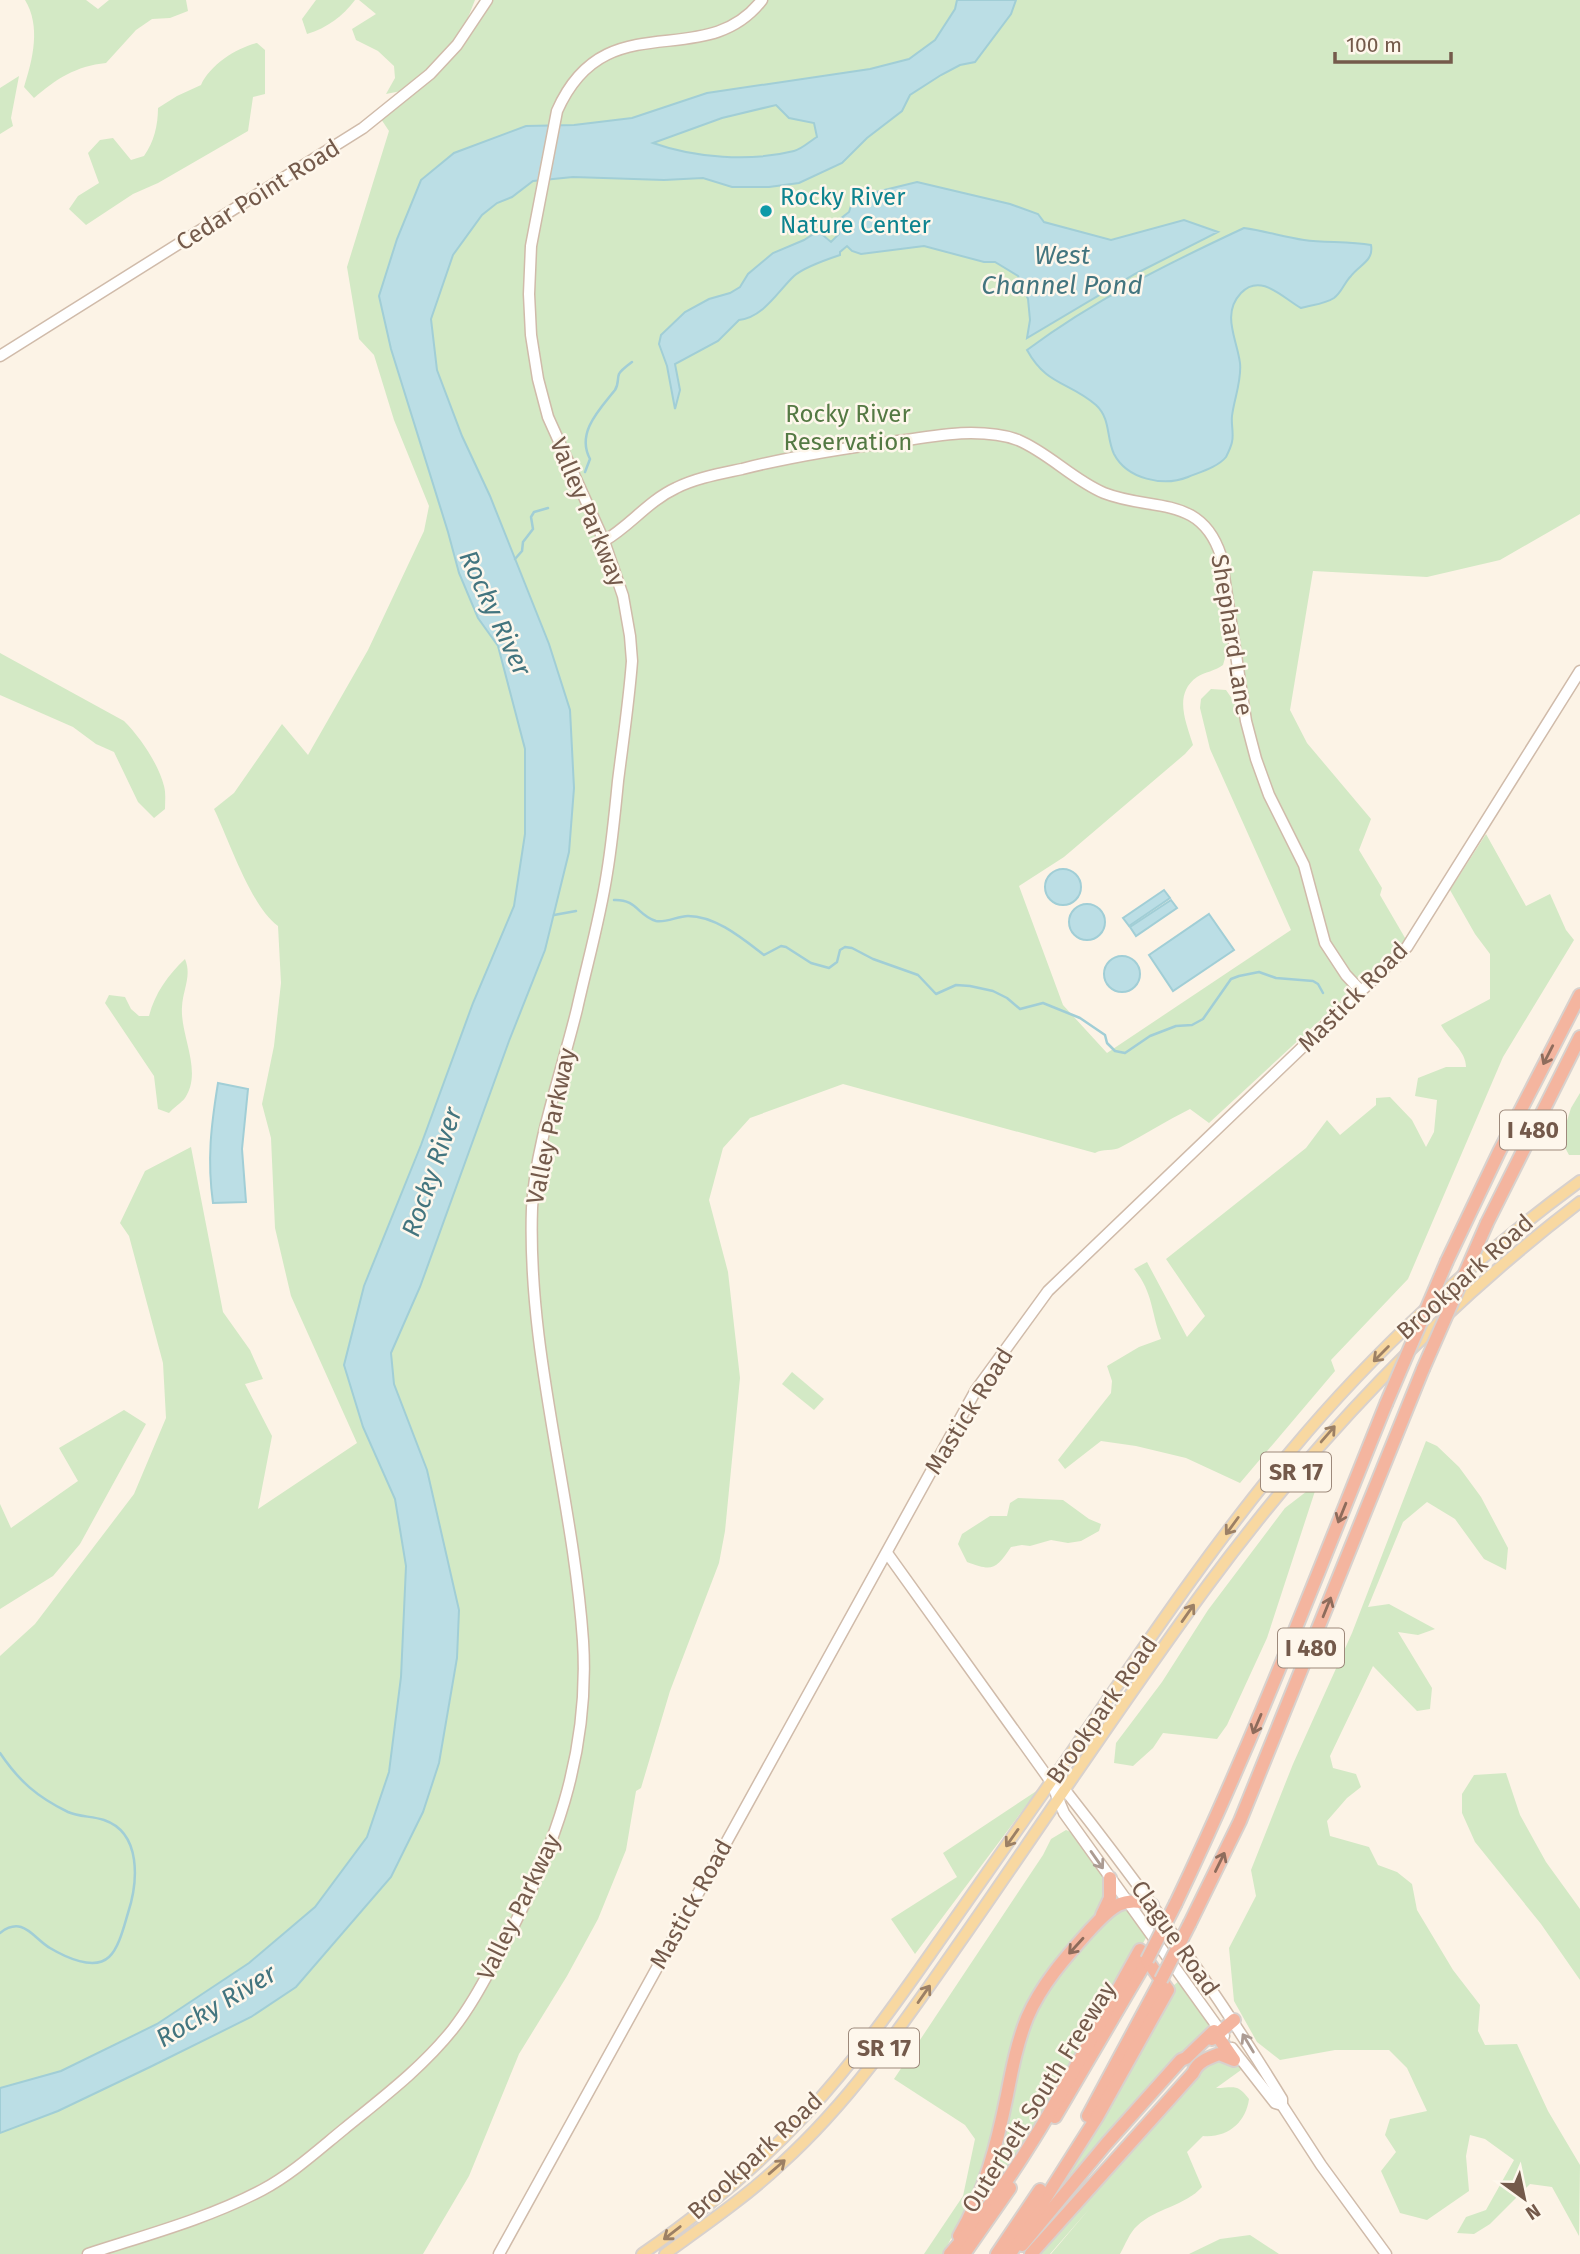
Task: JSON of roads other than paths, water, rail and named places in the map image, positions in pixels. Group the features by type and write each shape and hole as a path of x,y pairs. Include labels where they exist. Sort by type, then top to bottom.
{"highway":[{"name":"Outerbelt South Freeway","path":"964,2254 997,2209 1063,2104 1147,1960 1176,1903 1224,1803 1271,1692 1386,1404 1447,1261 1499,1152 1580,995"},
{"name":"Outerbelt South Freeway","path":"997,2254 1085,2122 1190,1923 1256,1782 1423,1369 1487,1223 1580,1037"},
{"path":"1098,1922 1110,1898 1110,1878"},
{"path":"949,2254 986,2179 1018,2043 1028,2016 1050,1978 1098,1922 1119,1904 1139,1900 1152,1905"},
{"path":"949,2254 981,2217 1047,2115 1140,1950 1168,1990 1097,2117 1014,2254"},
{"path":"1014,2254 1154,2098 1218,2032 1234,2020"},
{"path":"1031,2254 1193,2074 1194,2069 1205,2059 1219,2054 1234,2060 1218,2032"}],"main road":[{"name":"Brookpark Road","path":"642,2254 683,2224 746,2171 813,2106 847,2067 897,2002 1205,1563 1292,1449 1403,1332 1492,1251 1580,1181"},
{"name":"Brookpark Road","path":"665,2254 733,2205 783,2162 842,2100 906,2020 1208,1585 1313,1451 1387,1371 1466,1295 1580,1202"}],"street":[{"name":"Cedar Point Road","path":"0,356 363,128 430,74 457,45 487,0"},
{"name":"Valley Parkway","path":"88,2254 200,2217 260,2191 287,2175 397,2085 431,2054 453,2029 474,1998 538,1877 556,1831 573,1772 583,1696 583,1648 580,1605 546,1388 531,1269 533,1199 544,1138 607,873 630,689 630,636 623,596 604,541 548,417 538,379 531,335 531,246 554,122 571,85 600,57 622,47 705,36 726,29 744,18 762,0"},
{"name":"Shephard Lane","path":"604,541 621,530 653,501 695,480 779,460 843,449 971,433 1018,440 1104,493 1193,515 1208,528 1221,556 1246,721 1256,760 1269,795 1304,865 1325,943 1346,975 1361,991"},
{"name":"Mastick Road","path":"499,2254 976,1390 1048,1291 1407,947 1580,671"},
{"name":"Clague Road","path":"887,1553 1051,1782 1063,1812 1218,2032 1275,2103 1282,2105"},
{"name":"Clague Road","path":"1051,1782 1065,1790 1119,1858 1234,2020 1282,2099 1282,2105 1321,2165 1386,2254"}],"water":[{"name":"Rocky River","path":"957,0 1016,0 1011,14 975,62 960,65 910,95 902,111 867,138 842,163 799,183 769,187 732,187 703,178 664,180 573,177 533,181 482,215 453,255 431,319 437,370 549,644 570,710 574,788 569,852 545,950 509,1041 420,1287 391,1353 394,1384 427,1470 459,1610 457,1658 439,1763 423,1812 391,1877 296,1987 251,2017 150,2067 58,2111 0,2133 0,2088 61,2071 157,2024 249,1963 315,1907 367,1837 389,1772 401,1677 406,1566 395,1499 363,1427 344,1365 364,1286 421,1145 473,1003 514,906 525,834 525,749 498,646 478,618 459,573 391,349 379,296 397,239 421,180 454,153 526,126 574,125 632,118 707,93 870,69 909,59 935,40 955,9","holes":["776,105 789,118 814,123 817,137 794,151 741,157 704,155 653,143 722,118"]},
{"name":"West Channel Pond","path":"917,182 1010,204 1038,214 1044,222 1111,240 1184,220 1218,232 1135,274 1027,338 1030,320 1028,299 1018,276 995,262 984,262 924,246 861,254 847,246 840,255 798,273 763,309 739,320 718,341 675,364 680,390 675,409 667,366 659,344 661,335 685,312 740,287 748,274 773,253 818,231 831,242 839,234 829,224 849,212 851,206 868,194"},
{"path":"1244,228 1304,240 1371,245 1371,250 1368,259 1354,272 1339,293 1326,302 1301,308 1272,289 1256,285 1241,293 1235,301 1231,318 1240,369 1232,416 1233,439 1226,457 1208,469 1178,480 1146,479 1128,470 1114,454 1101,410 1086,397 1050,377 1027,350 1132,283"},
{"path":"1063,869 1076,874 1081,887 1076,900 1063,905 1050,900 1045,887 1050,874"},
{"path":"1164,890 1170,898 1129,926 1123,918"},
{"path":"1171,900 1177,908 1136,936 1130,927"},
{"path":"1087,904 1100,909 1105,922 1100,935 1087,940 1074,935 1069,922 1074,909"},
{"path":"1209,914 1234,950 1173,991 1149,955"},
{"path":"1122,956 1135,961 1140,974 1135,987 1122,992 1109,987 1104,974 1109,961"},
{"path":"218,1083 248,1089 242,1149 246,1202 213,1203 211,1143"}],"waterway":[{"path":"585,472 590,459 586,440 591,422 615,390 620,372 632,362"},
{"path":"515,559 533,529 531,517 534,512 548,508"},
{"path":"614,900 628,902 656,921 688,916 709,920 729,930 764,955 781,946 811,963 829,968 837,962 840,950 845,947 852,948 873,959 918,975 936,994 956,985 970,986 993,991 1020,1009 1043,1003 1080,1018 1105,1035 1107,1043 1115,1051 1125,1053 1150,1036 1176,1026 1192,1025 1203,1019 1231,979 1239,976 1259,972 1276,978 1313,981 1323,993"},
{"path":"554,915 576,911"},
{"path":"0,1753 14,1772 47,1800 72,1814 104,1820 116,1826 131,1847 135,1873 121,1937 113,1953 103,1961 88,1963 71,1958 50,1948 21,1927 15,1926 0,1933"}],"place":[{"name":"Rocky River Nature Center","path":"766,211"}],"park label":[{"name":"Rocky River Reservation","path":"848,428"}]}
